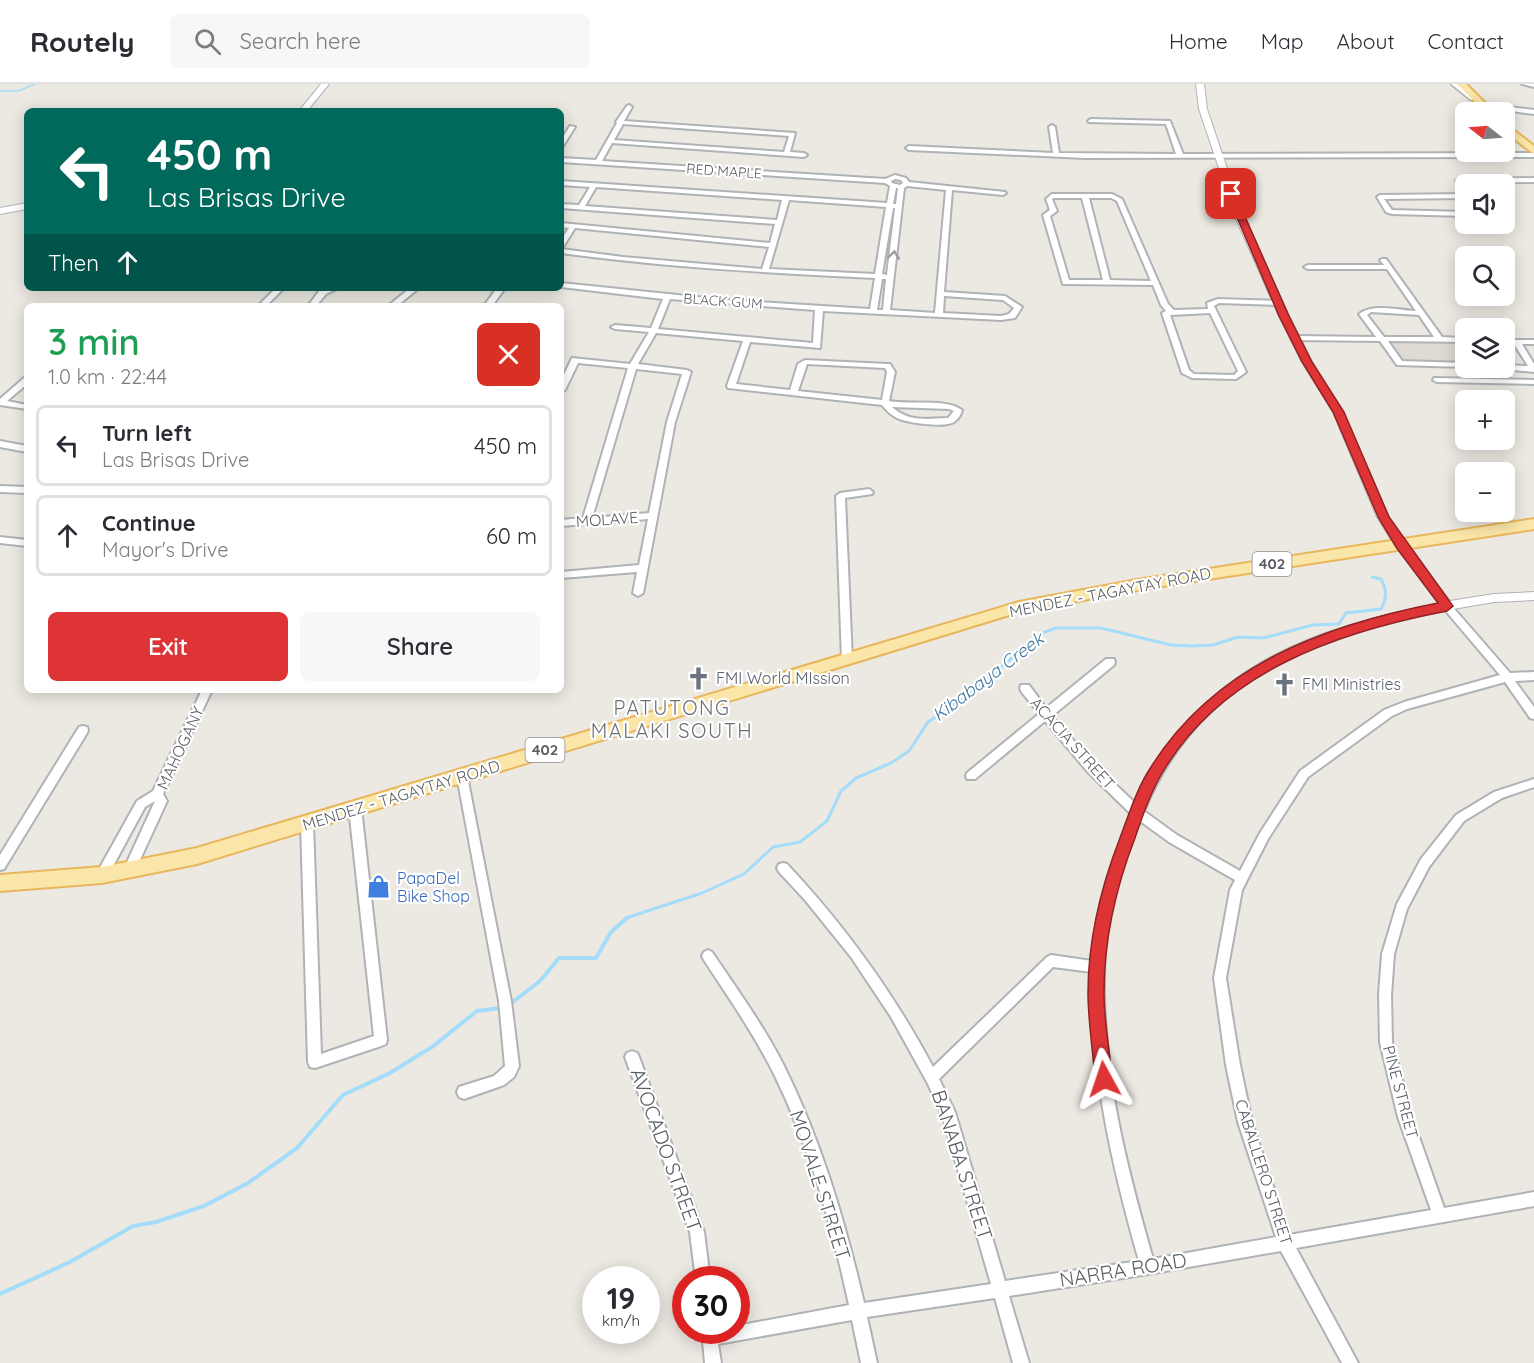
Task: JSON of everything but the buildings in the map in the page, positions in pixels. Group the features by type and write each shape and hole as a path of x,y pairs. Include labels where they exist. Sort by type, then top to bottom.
{"main road":[{"path":"1455,84 1478,102"},
{"path":"1461,84 1474,99"},
{"path":"1515,136 1534,153"},
{"name":"MENDEZ - TAGAYTAY ROAD","path":"0,883 129,871 196,856 964,623 1059,599 1534,524"}],"street":[{"path":"305,108 325,84"},
{"path":"1200,84 1202,103 1217,156 1240,219 1277,303 1338,412 1383,517 1400,544 1447,606 1534,714"},
{"path":"1525,84 1534,85"},
{"path":"598,163 629,107"},
{"path":"1515,111 1534,112"},
{"path":"1091,121 1168,122 1180,155"},
{"path":"619,122 793,134 786,153"},
{"path":"564,140 572,127"},
{"path":"1052,127 1056,155"},
{"path":"609,141 804,155"},
{"path":"909,148 1056,155 1534,153"},
{"name":"RED MAPLE","path":"564,160 1003,192"},
{"path":"1515,180 1534,180"},
{"path":"564,183 900,206"},
{"path":"581,207 594,185"},
{"path":"873,311 890,205 897,185"},
{"path":"886,313 900,206 897,185"},
{"path":"939,315 949,188"},
{"path":"1155,283 1066,282 1046,215 1054,211 1048,199 1052,196 1113,196 1120,200 1165,305 1171,312"},
{"path":"1085,196 1107,282"},
{"path":"1455,196 1380,197 1388,211 1392,212 1455,214"},
{"path":"765,271 786,198"},
{"path":"564,206 779,222"},
{"path":"0,211 24,207"},
{"path":"564,225 773,245"},
{"path":"564,241 573,226"},
{"path":"564,251 622,259 765,271 891,277"},
{"path":"1308,267 1385,264 1418,313 1439,339"},
{"name":"BLACK GUM","path":"564,285 667,297 886,313 1001,318 1012,316 1018,307 1005,298 940,294"},
{"path":"265,303 277,291"},
{"path":"396,303 411,291"},
{"path":"586,520 633,366 640,348 654,331 658,314 667,297"},
{"path":"1213,311 1166,312 1185,371 1192,376 1236,377 1242,372 1213,311 1210,305 1218,301 1277,303"},
{"path":"615,327 817,346 819,308"},
{"path":"1418,313 1365,311 1363,314 1400,363 1455,365"},
{"path":"1295,338 1455,340"},
{"path":"747,340 731,386 793,393 885,403 896,405 950,407 957,410 957,414 950,421 910,421 899,418 890,411 885,403 891,372 887,366 805,362 802,364 793,393"},
{"path":"1534,342 1517,343 1534,369"},
{"path":"564,384 575,360 687,372 671,422 638,593"},
{"path":"1515,368 1534,369"},
{"path":"1437,380 1534,382"},
{"path":"0,403 24,383"},
{"path":"0,403 24,407"},
{"path":"0,444 24,448"},
{"path":"1,488 24,490"},
{"path":"847,660 840,496 869,492"},
{"name":"MOLAVE","path":"564,523 652,516"},
{"path":"0,540 24,543"},
{"path":"564,575 642,568"},
{"path":"1148,1266 1122,1179 1109,1114 1096,993 1103,912 1120,856 1155,772 1181,737 1210,705 1266,664 1351,629 1400,615 1494,598 1534,596"},
{"path":"971,776 1110,662"},
{"name":"CABALLERO STREET","path":"1350,1363 1285,1243 1245,1122 1233,1065 1220,978 1236,890 1264,836 1304,774 1388,713 1404,706 1506,677 1534,676"},
{"name":"ACACIA STREET","path":"1025,688 1045,715 1137,812 1198,854 1241,878"},
{"name":"MAHOGANY","path":"129,871 160,801 157,794 206,693"},
{"path":"0,865 83,730"},
{"path":"462,776 504,1001 512,1066 505,1079 464,1092"},
{"name":"PINE STREET","path":"1439,1213 1405,1117 1386,1042 1385,995 1388,954 1401,908 1415,881 1425,863 1460,818 1498,795 1534,783"},
{"path":"102,874 141,804 157,794"},
{"path":"307,824 315,1062 381,1040 355,808"},
{"path":"122,838 143,839"},
{"name":"BANABA STREET","path":"783,868 827,915 865,963 932,1077 948,1112 1002,1290 1021,1363"},
{"name":"MOVALE STREET","path":"708,956 778,1067 810,1140 858,1311 869,1363"},
{"path":"932,1077 1052,962 1097,967"},
{"name":"AVOCADO STREET","path":"632,1057 697,1232 701,1266"},
{"name":"NARRA ROAD","path":"750,1328 1002,1290 1285,1243 1439,1213 1534,1199"},
{"path":"711,1344 713,1363"}],"shaded area":[{"path":"1389,340 1452,341 1455,346 1455,364 1402,362"}],"waterway":[{"path":"0,91 18,91 35,84"},
{"name":"Kibabaya Creek","path":"627,918 702,893 744,874 773,847 800,842 827,821 841,791 856,778 891,763 909,751 928,722 970,694 1040,634 1056,628 1101,628 1171,645 1192,646 1213,645 1238,637 1263,638 1313,625 1339,624 1346,613 1381,609 1386,594 1381,579 1372,577"},
{"name":"Kibabaya Creek","path":"509,1005 540,981 559,958 596,958 611,932 627,918"},
{"name":"Kibabaya Creek","path":"0,1294 70,1262 133,1226 156,1222 204,1206 248,1183 297,1148 343,1095 390,1073 432,1047 477,1011 500,1008"}],"place":[{"name":"FMI World MIssion","path":"698,678"},
{"name":"FMI Ministries","path":"1284,684"},
{"name":"PapaDel Bike Shop","path":"379,887"}],"district":[{"name":"PATUTONG MALAKI SOUTH","path":"672,720"}],"route":[{"path":"1104,1079 1096,993 1103,912 1120,856 1155,772 1181,737 1210,705 1266,664 1351,629 1400,615 1447,606 1400,544 1383,517 1338,412 1307,362 1264,274 1231,194"}]}
